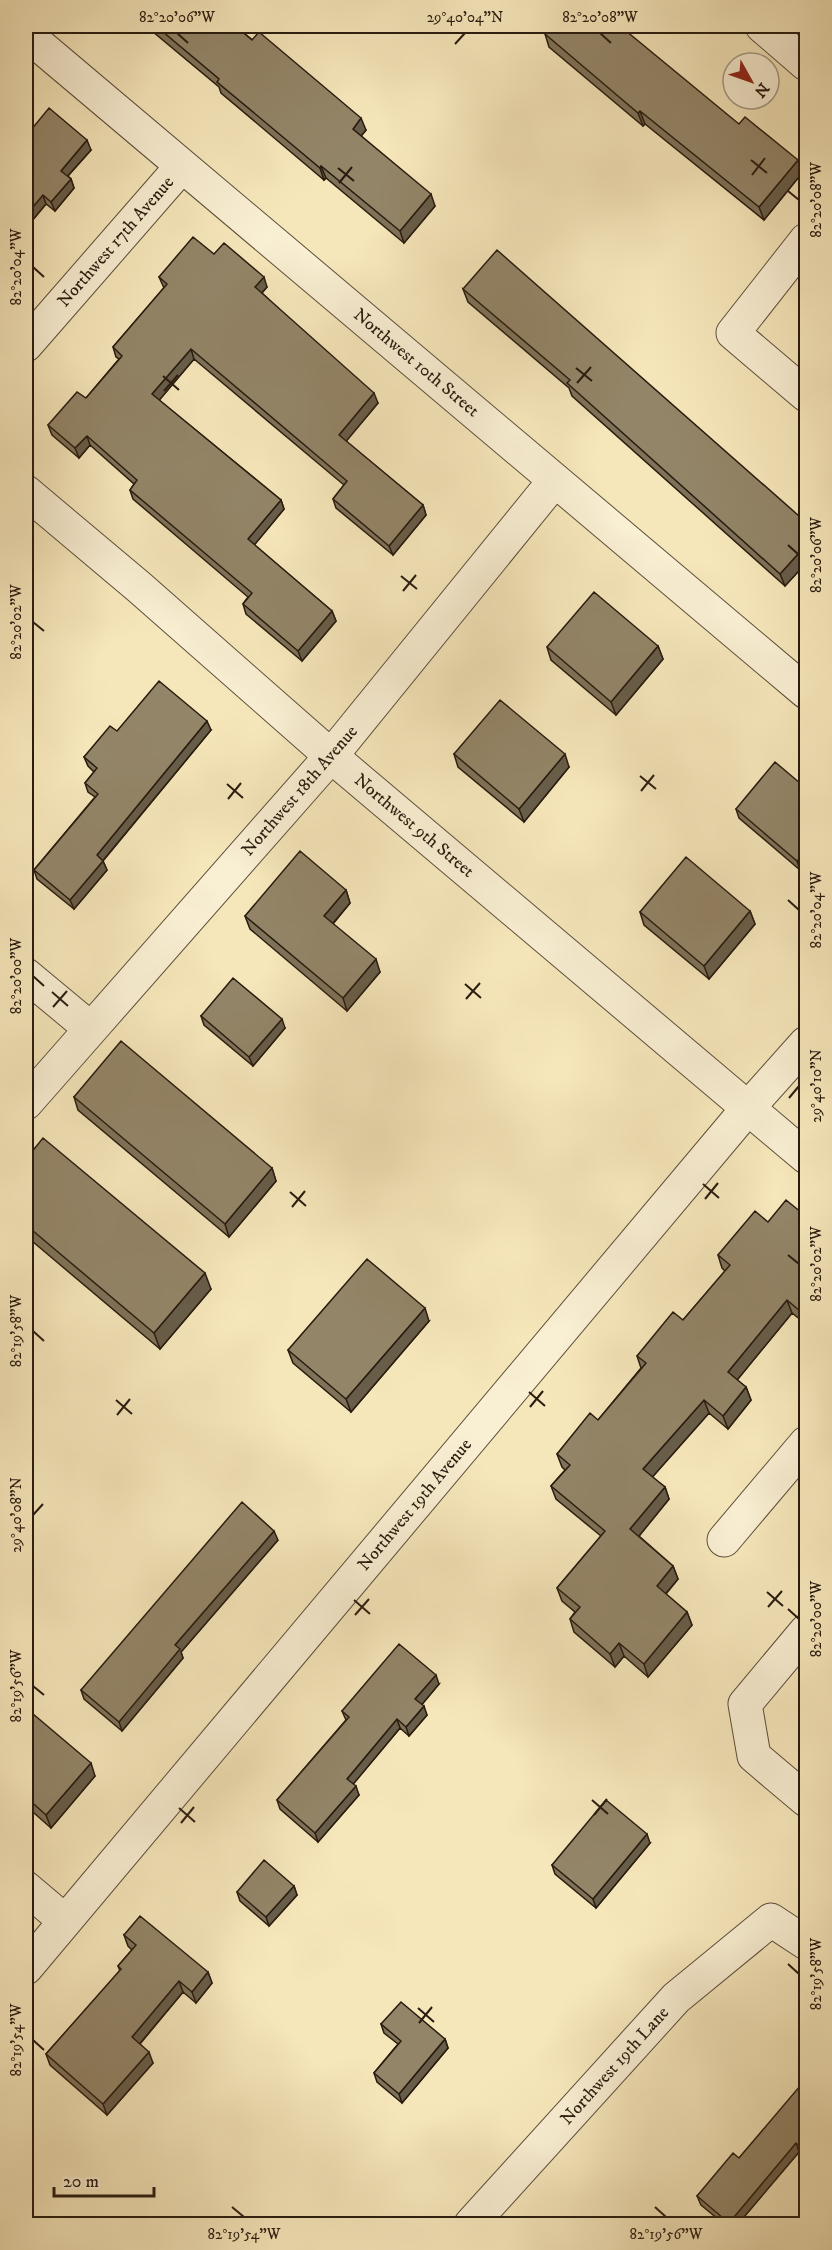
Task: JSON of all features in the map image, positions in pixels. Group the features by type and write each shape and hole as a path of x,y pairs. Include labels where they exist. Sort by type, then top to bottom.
{"street":[{"path":"762,26 807,64"},
{"name":"Northwest 10th Street","path":"26,34 807,692"},
{"name":"Northwest 17th Avenue","path":"26,345 182,166"},
{"path":"807,240 733,333 807,395"},
{"name":"Northwest 18th Avenue","path":"26,1103 331,756 555,480"},
{"name":"Northwest 9th Street","path":"26,492 139,587 331,756 807,1157"},
{"path":"26,975 91,1029"},
{"name":"Northwest 19th Avenue","path":"26,1968 748,1108 807,1043"},
{"path":"724,1540 807,1443"},
{"path":"807,1631 746,1704 754,1756 807,1800"},
{"path":"26,1888 65,1922"},
{"name":"Northwest 19th Lane","path":"471,2224 676,1998 771,1920 807,1943"}],"building":[{"path":"156,26 235,26 252,40 259,32 361,118 353,129 431,194 400,231 217,82 219,79"},
{"path":"552,26 620,26 721,111 739,124 745,117 798,160 759,207 640,111 638,113 545,34"},
{"path":"49,108 87,140 61,171 71,179 51,202 43,195 26,215 26,136"},
{"path":"193,237 214,254 224,243 264,277 255,287 374,393 339,435 423,505 389,546 333,499 347,481 191,349 152,394 281,500 248,539 332,611 298,651 243,604 252,593 130,490 137,480 87,436 75,448 48,425 77,392 86,398 122,356 113,347 167,284 159,277"},
{"path":"497,250 807,523 807,544 780,574 567,383 570,380 463,289"},
{"path":"594,592 658,646 611,702 547,647"},
{"path":"159,681 207,721 97,855 103,861 70,900 34,870 98,794 85,783 97,768 84,757 110,726 117,731"},
{"path":"500,700 565,754 519,809 454,754"},
{"path":"775,762 807,789 807,850 797,861 736,809"},
{"path":"300,851 346,890 324,916 376,959 343,998 245,916"},
{"path":"686,857 750,911 704,966 640,912"},
{"path":"233,978 282,1019 249,1057 201,1016"},
{"path":"121,1041 272,1168 225,1224 74,1097"},
{"path":"43,1138 205,1273 154,1333 26,1225 26,1159"},
{"path":"786,1200 807,1217 807,1317 787,1300 728,1372 746,1387 723,1416 704,1400 643,1469 665,1487 630,1529 673,1566 657,1586 687,1612 644,1664 619,1643 610,1654 570,1619 580,1607 557,1588 605,1531 551,1486 570,1465 557,1454 590,1413 598,1420 646,1363 637,1356 673,1312 683,1320 730,1265 718,1255 755,1211 768,1222"},
{"path":"367,1259 425,1308 346,1399 288,1350"},
{"path":"242,1502 274,1531 175,1645 180,1649 119,1722 81,1690"},
{"path":"399,1644 436,1675 415,1699 424,1706 406,1727 397,1719 347,1779 356,1786 315,1833 277,1800 349,1717 342,1711"},
{"path":"26,1708 91,1763 46,1815 26,1797"},
{"path":"606,1800 647,1834 593,1899 552,1865"},
{"path":"264,1860 294,1886 266,1917 237,1892"},
{"path":"140,1916 208,1972 192,1992 179,1981 132,2037 149,2052 103,2104 46,2054 121,1969 118,1966 136,1945 124,1935"},
{"path":"401,2002 445,2039 399,2094 374,2073 401,2041 381,2024"},
{"path":"806,2079 807,2152 796,2143 729,2223 697,2196 733,2153 739,2158"}]}
